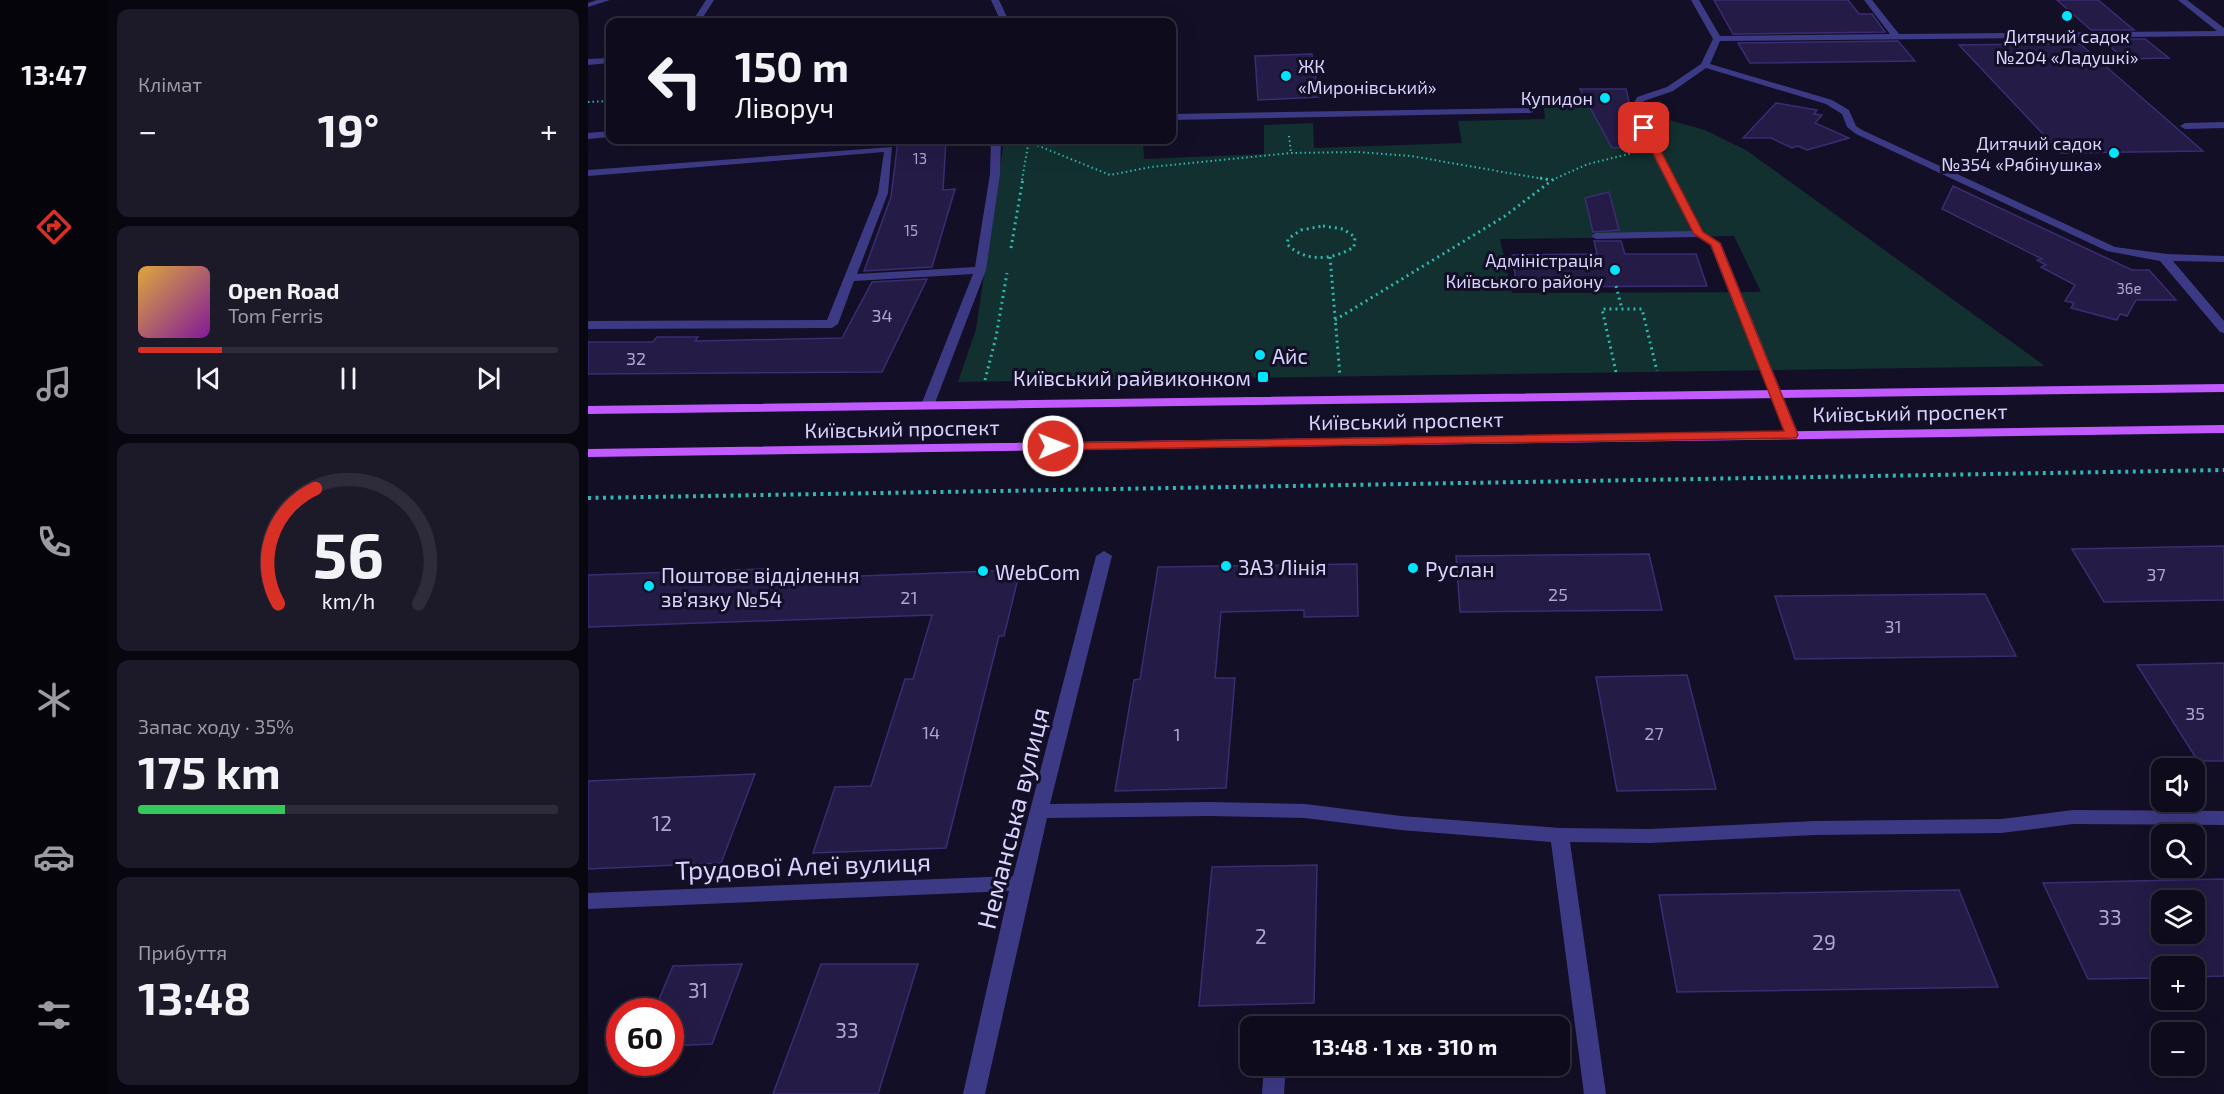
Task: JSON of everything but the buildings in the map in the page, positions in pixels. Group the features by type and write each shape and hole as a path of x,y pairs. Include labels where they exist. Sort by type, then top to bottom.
{"main road":[{"name":"Київський проспект","path":"588,410 2224,388"},
{"name":"Київський проспект","path":"588,453 2224,429"}],"street":[{"path":"588,5 606,0"},
{"path":"699,18 710,0"},
{"path":"996,0 1003,18"},
{"path":"1695,0 1717,39"},
{"path":"1868,0 1896,36"},
{"path":"2182,0 2224,33"},
{"path":"1717,39 2224,33"},
{"path":"1699,234 1635,111 1640,99 1670,89 1705,65 1717,39"},
{"path":"588,62 606,62"},
{"path":"1705,65 1829,102 1846,112 1852,127 1859,132 2085,239 2111,249 2136,256 2224,259"},
{"path":"1176,117 1530,110"},
{"path":"2185,126 2224,125"},
{"path":"588,136 606,134"},
{"path":"928,405 980,270 995,174 996,144"},
{"path":"588,173 889,149 883,192 832,324 588,325"},
{"path":"1596,236 1699,234 1715,243 1792,435"},
{"path":"2164,258 2224,329"},
{"path":"850,278 980,270"},
{"name":"Неманська вулиця","path":"974,1094 1021,883 1104,556"},
{"path":"1039,811 1209,809 1305,811 1401,824 1560,835 1650,836 1815,828 2001,826 2073,817 2224,818"},
{"path":"1560,835 1595,1094"},
{"name":"Трудової Алеї вулиця","path":"588,901 1021,883"},
{"path":"1274,1094 1275,1076"}],"path":[{"path":"588,102 606,101"},
{"path":"1034,144 1110,175 1151,167 1291,153 1357,152 1411,156 1551,180"},
{"path":"1335,320 1505,216 1551,180 1588,164 1655,147"},
{"path":"1323,226 1343,229 1355,237 1354,247 1330,257 1298,254 1290,249 1287,244 1288,239 1301,230 1323,226"},
{"path":"1330,257 1340,376"},
{"path":"1616,286 1622,309"},
{"path":"1616,372 1602,309 1642,309 1657,371"},
{"path":"588,498 2224,470"}],"green space":[{"path":"1573,97 1594,101 1595,107 1647,114 1705,130 1746,150 2045,366 958,382 976,329 1003,144 1143,144 1144,159 1264,154 1264,125 1313,123 1314,148 1462,143 1458,121 1545,119 1543,101","holes":["1734,236 1761,292 1512,293 1500,239"]}],"place":[{"name":"Дитячий садок №204 «Ладушкі»","path":"2067,16"},
{"name":"ЖК «Миронівський»","path":"1286,76"},
{"name":"Купидон","path":"1605,98"},
{"name":"Дитячий садок №354 «Рябінушка»","path":"2114,153"},
{"name":"Адміністрація Київського району","path":"1615,270"},
{"name":"Айс","path":"1260,355"},
{"name":"Київський райвиконком","path":"1263,377"},
{"name":"ЗАЗ Лінія","path":"1226,566"},
{"name":"Руслан","path":"1413,568"},
{"name":"WebCom","path":"983,571"},
{"name":"Поштове відділення зв'язку №54","path":"649,586"}],"route":[{"path":"1053,446 1792,435 1715,243 1699,234 1644,128"}]}
